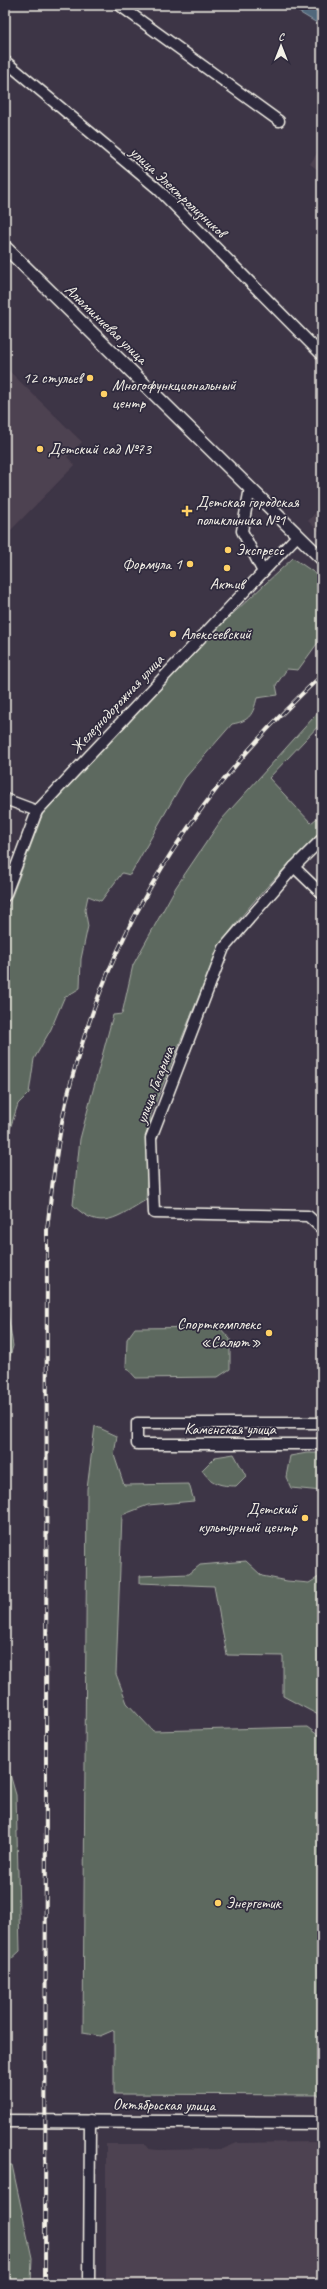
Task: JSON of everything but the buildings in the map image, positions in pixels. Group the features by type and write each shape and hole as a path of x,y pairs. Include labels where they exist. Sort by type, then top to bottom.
{"main road":[{"name":"Алюминиевая улица","path":"5,247 322,559"},
{"name":"Октябрьская улица","path":"5,2122 90,2120 322,2123"}],"street":[{"path":"119,5 279,121"},
{"name":"улица Электролизников","path":"5,62 158,189 322,355"},
{"path":"250,488 242,531 263,572"},
{"name":"Железнодорожная улица","path":"5,896 37,811 298,535"},
{"path":"5,799 37,811"},
{"name":"улица Гагарина","path":"322,839 294,866 224,948 151,1138 154,1213 308,1216 322,1229"},
{"path":"294,866 322,894"},
{"name":"Каменская улица","path":"322,1423 137,1423 137,1444 322,1444"},
{"path":"89,2284 90,2120"}],"shaded area":[{"path":"322,146 322,173 310,164"},
{"name":"Детский сад №73","path":"5,367 82,442 67,457 75,465 5,536"},
{"path":"322,506 322,534 308,521"},
{"path":"293,558 322,578 322,637 298,670 287,669 276,685 278,695 257,698 250,716 243,721 232,724 185,778 130,875 122,873 101,901 88,896 85,910 88,926 81,959 80,988 64,998 51,1029 34,1059 29,1093 18,1104 5,1144 5,915 43,813 223,623"},
{"path":"322,708 322,722 269,778 311,823 322,814 322,830 253,902 218,949 151,1114 146,1200 110,1219 101,1220 92,1218 73,1205 80,1139 113,1015 122,1014 133,965 176,887 222,819"},
{"path":"5,1295 13,1346 5,1373"},
{"path":"219,1327 230,1339 230,1369 218,1377 136,1378 126,1367 127,1339 135,1328"},
{"name":"Энергетик","path":"95,1426 117,1436 114,1455 124,1485 189,1484 194,1501 148,1505 122,1515 116,1674 127,1703 153,1731 307,1727 322,1738 322,2095 114,2094 114,2030 100,2036 83,2033 87,1489"},
{"path":"307,1453 322,1453 322,1491 291,1488 286,1477 290,1456"},
{"path":"234,1454 246,1476 236,1486 221,1485 205,1475 202,1470 215,1457"},
{"path":"246,1561 262,1576 287,1581 309,1583 322,1575 322,1717 283,1696 283,1656 227,1655 214,1586 140,1583 140,1576 189,1574 200,1565"},
{"path":"5,1564 7,1575 6,1760 16,1795 20,1951 9,1961 5,1993"},
{"path":"322,2142 322,2284 106,2284 106,2144 146,2144 149,2149 158,2150 223,2149 237,2143"},
{"path":"5,2165 12,2165 32,2258 31,2284 5,2284"}],"water":[{"path":"287,5 322,5 322,26"}],"railway":[{"path":"45,2284 47,1230 60,1131 67,1098 84,1037 106,978 132,921 162,867 196,816 235,767 277,720 322,675"}],"place":[{"name":"12 стульев","path":"90,378"},
{"name":"Многофункциональный центр","path":"104,394"},
{"name":"Детский сад №73","path":"40,449"},
{"name":"Детская городская поликлиника №1","path":"187,511"},
{"name":"Экспресс","path":"228,550"},
{"name":"Формула 1","path":"190,564"},
{"name":"Актив","path":"227,568"},
{"name":"Алексеевский","path":"173,634"},
{"name":"Спорткомплекс «Салют»","path":"269,1333"},
{"name":"Детский культурный центр","path":"305,1518"},
{"name":"Энергетик","path":"218,1903"}]}
